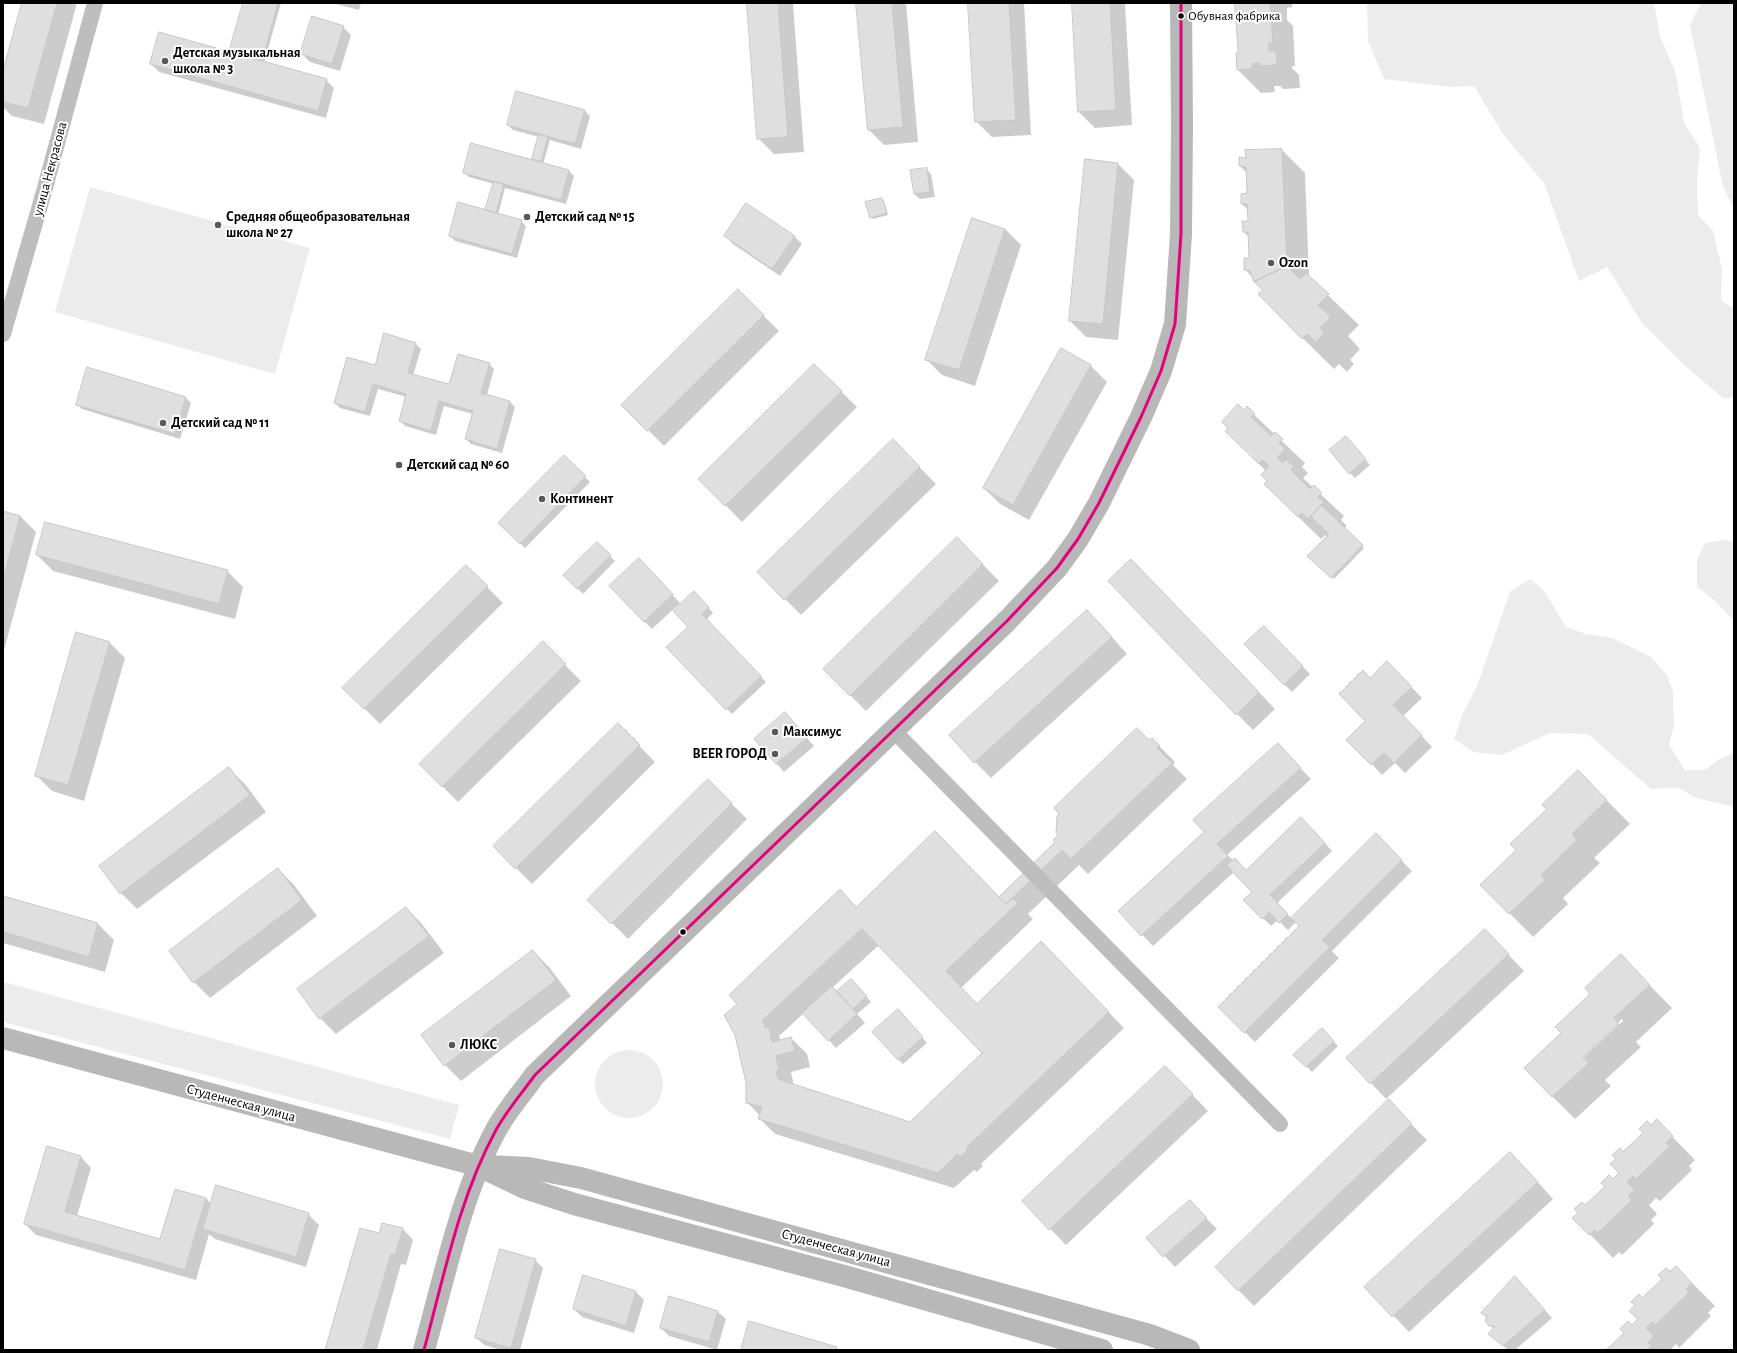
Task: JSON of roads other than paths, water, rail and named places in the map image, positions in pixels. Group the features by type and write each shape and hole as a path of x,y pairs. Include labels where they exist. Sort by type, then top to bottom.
{"main road":[{"path":"424,1350 462,1216 479,1166 496,1129 535,1075 1007,621 1057,568 1078,539 1099,503 1162,371 1174,324 1181,234 1181,3"},
{"name":"Студенческая улица","path":"3,1038 479,1166 525,1188 574,1204 844,1276 1102,1350"},
{"name":"Студенческая улица","path":"479,1166 529,1168 581,1178 1150,1335 1189,1350"}],"street":[{"name":"улица Некрасова","path":"3,334 45,188 95,3"},
{"path":"893,730 1280,1124"}],"place":[{"name":"Обувная фабрика","path":"1181,16"},
{"name":"Детская музыкальная школа № 3","path":"165,61"},
{"name":"Детский сад № 15","path":"527,217"},
{"name":"Средняя общеобразовательная школа № 27","path":"218,225"},
{"name":"Ozon","path":"1271,263"},
{"name":"Детский сад № 11","path":"163,423"},
{"name":"Детский сад № 60","path":"399,465"},
{"name":"Континент","path":"542,499"},
{"name":"Максимус","path":"775,732"},
{"name":"BEER ГОРОД","path":"775,754"},
{"name":"ЛЮКС","path":"452,1045"}]}
